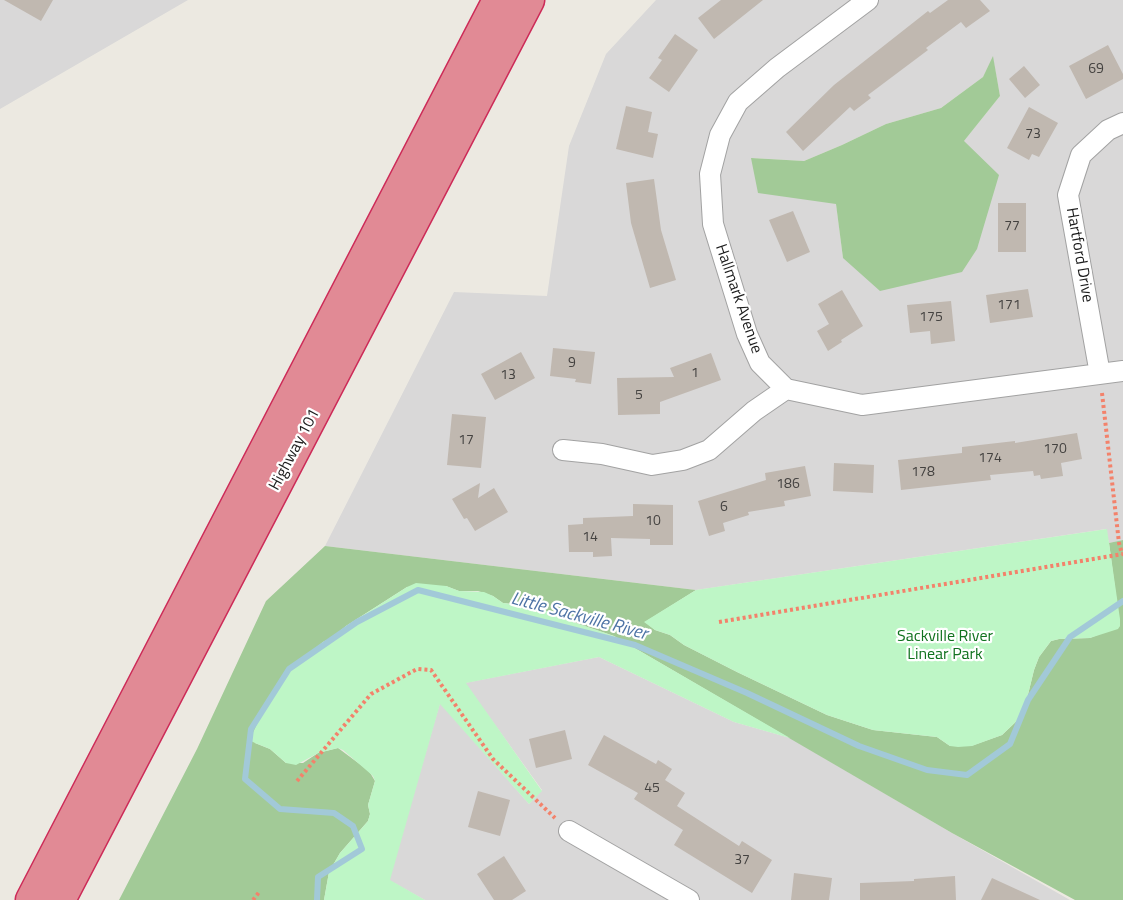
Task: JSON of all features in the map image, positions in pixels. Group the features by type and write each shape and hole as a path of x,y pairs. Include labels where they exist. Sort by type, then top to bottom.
{"highway":[{"name":"Highway 101","path":"31,900 498,0"},
{"name":"Highway 101","path":"60,900 529,0"}],"street":[{"name":"Hallmark Avenue","path":"786,389 760,363 747,334 713,224 710,174 720,135 738,102 777,68 868,0"},
{"name":"Hartford Drive","path":"1100,374 1068,195 1081,154 1108,130 1123,123"},
{"path":"562,450 602,454 652,465 683,460 709,450 754,411 786,389 862,405 1123,371"},
{"path":"569,831 689,900"}],"path":[{"path":"719,622 1123,554 1119,543 1100,374"},
{"path":"297,782 371,694 417,669 431,670 493,759 569,831"},
{"path":"253,900 260,891"}],"shaded area":[{"path":"0,0 188,0 0,109"},
{"path":"656,0 1123,0 1123,540 1109,543 1106,529 696,590 325,546 454,292 547,296 569,146 606,54","holes":["993,58 1000,96 964,141 843,258 836,203 752,158 804,161 886,124 941,108 983,77"]},
{"path":"599,657 734,722 790,738 1070,900 425,900 389,880 440,703 529,804 542,790 465,683"}],"green space":[{"path":"993,56 1000,96 964,141 999,175 977,249 962,272 880,291 843,258 836,204 758,193 751,158 804,161 886,124 941,108 983,77"},
{"name":"Sackville River Linear Park","path":"1107,529 1120,626 1118,629 1090,638 1051,641 1039,657 1034,670 1023,715 1002,735 972,746 950,746 937,737 873,730 827,715 737,672 684,645 670,635 655,630 644,622 696,590"},
{"path":"1123,540 1123,900 1075,900 952,833 614,636 558,617 548,611 503,603 493,596 478,591 459,591 446,586 407,587 323,642 294,666 261,715 255,743 270,749 286,763 303,763 318,753 338,748 369,771 375,781 368,805 370,814 368,821 340,853 329,872 324,900 119,900 197,749 266,601 325,546 696,590 645,622 655,630 670,635 684,645 827,715 873,730 937,737 950,746 971,746 1002,735 1023,715 1034,670 1039,657 1051,641 1090,638 1120,626 1109,543"},
{"path":"416,583 446,586 459,591 484,592 503,603 548,611 558,617 614,636 790,738 734,722 599,657 466,683 542,791 529,804 440,704 390,880 425,900 324,900 329,872 340,853 368,821 370,814 368,805 375,781 373,776 338,748 318,753 296,765 286,763 270,749 251,741 251,737 261,715 294,666 346,626"}],"building":[{"path":"4,0 53,0 41,21"},
{"path":"721,0 763,0 714,39 698,18"},
{"path":"948,0 980,0 990,11 966,28 961,22 926,48 928,50 868,95 871,98 854,111 850,107 803,151 786,132 834,85 928,11 930,13"},
{"path":"675,34 698,50 669,92 649,78 662,60 658,58"},
{"path":"1108,45 1123,74 1123,79 1086,99 1069,66"},
{"path":"1024,66 1040,85 1025,98 1009,79"},
{"path":"626,106 652,112 648,132 658,134 653,158 616,149"},
{"path":"1029,107 1058,123 1039,157 1032,154 1029,160 1007,148"},
{"path":"654,179 661,230 676,280 650,288 631,223 626,183"},
{"path":"998,203 1026,203 1026,252 998,252"},
{"path":"793,211 810,252 787,262 769,220"},
{"path":"1028,289 1033,317 990,323 986,295"},
{"path":"842,290 863,326 828,351 817,331 829,324 818,304"},
{"path":"951,301 955,341 931,344 930,331 910,333 907,305"},
{"path":"553,348 595,352 591,384 575,382 576,379 550,376"},
{"path":"521,352 535,378 495,400 481,374"},
{"path":"711,353 721,380 660,402 660,414 618,415 617,378 674,377 670,368"},
{"path":"452,414 486,417 481,468 447,465"},
{"path":"1077,433 1082,459 1061,463 1063,476 1041,479 1040,475 1034,476 1033,471 990,475 991,480 901,490 898,460 962,453 962,447 1015,441 1015,443"},
{"path":"834,463 874,465 873,493 833,491"},
{"path":"805,466 811,496 784,501 785,506 748,512 749,515 723,523 725,531 709,536 698,501 766,480 765,473"},
{"path":"480,483 478,498 494,488 508,512 475,531 467,518 464,519 452,499"},
{"path":"633,504 673,505 673,545 650,545 650,539 611,538 612,556 593,557 593,552 569,552 568,525 583,524 583,518 633,516"},
{"path":"565,730 572,759 536,768 529,739"},
{"path":"604,735 656,764 658,760 672,769 665,780 685,793 677,806 739,846 742,841 772,860 752,893 674,845 683,830 634,799 638,793 588,765"},
{"path":"478,791 510,800 500,836 468,827"},
{"path":"504,856 526,891 512,900 494,900 477,874"},
{"path":"794,873 832,878 829,900 791,900"},
{"path":"955,876 956,900 860,900 860,883 914,881 914,879"},
{"path":"992,878 1040,900 981,900"}],"waterway":[{"name":"Little Sackville River","path":"317,900 318,877 362,849 353,826 334,813 280,809 245,779 251,729 289,669 357,622 418,590 635,645 747,693 859,746 927,770 967,775 1010,744 1028,700 1070,637 1123,601"}]}
